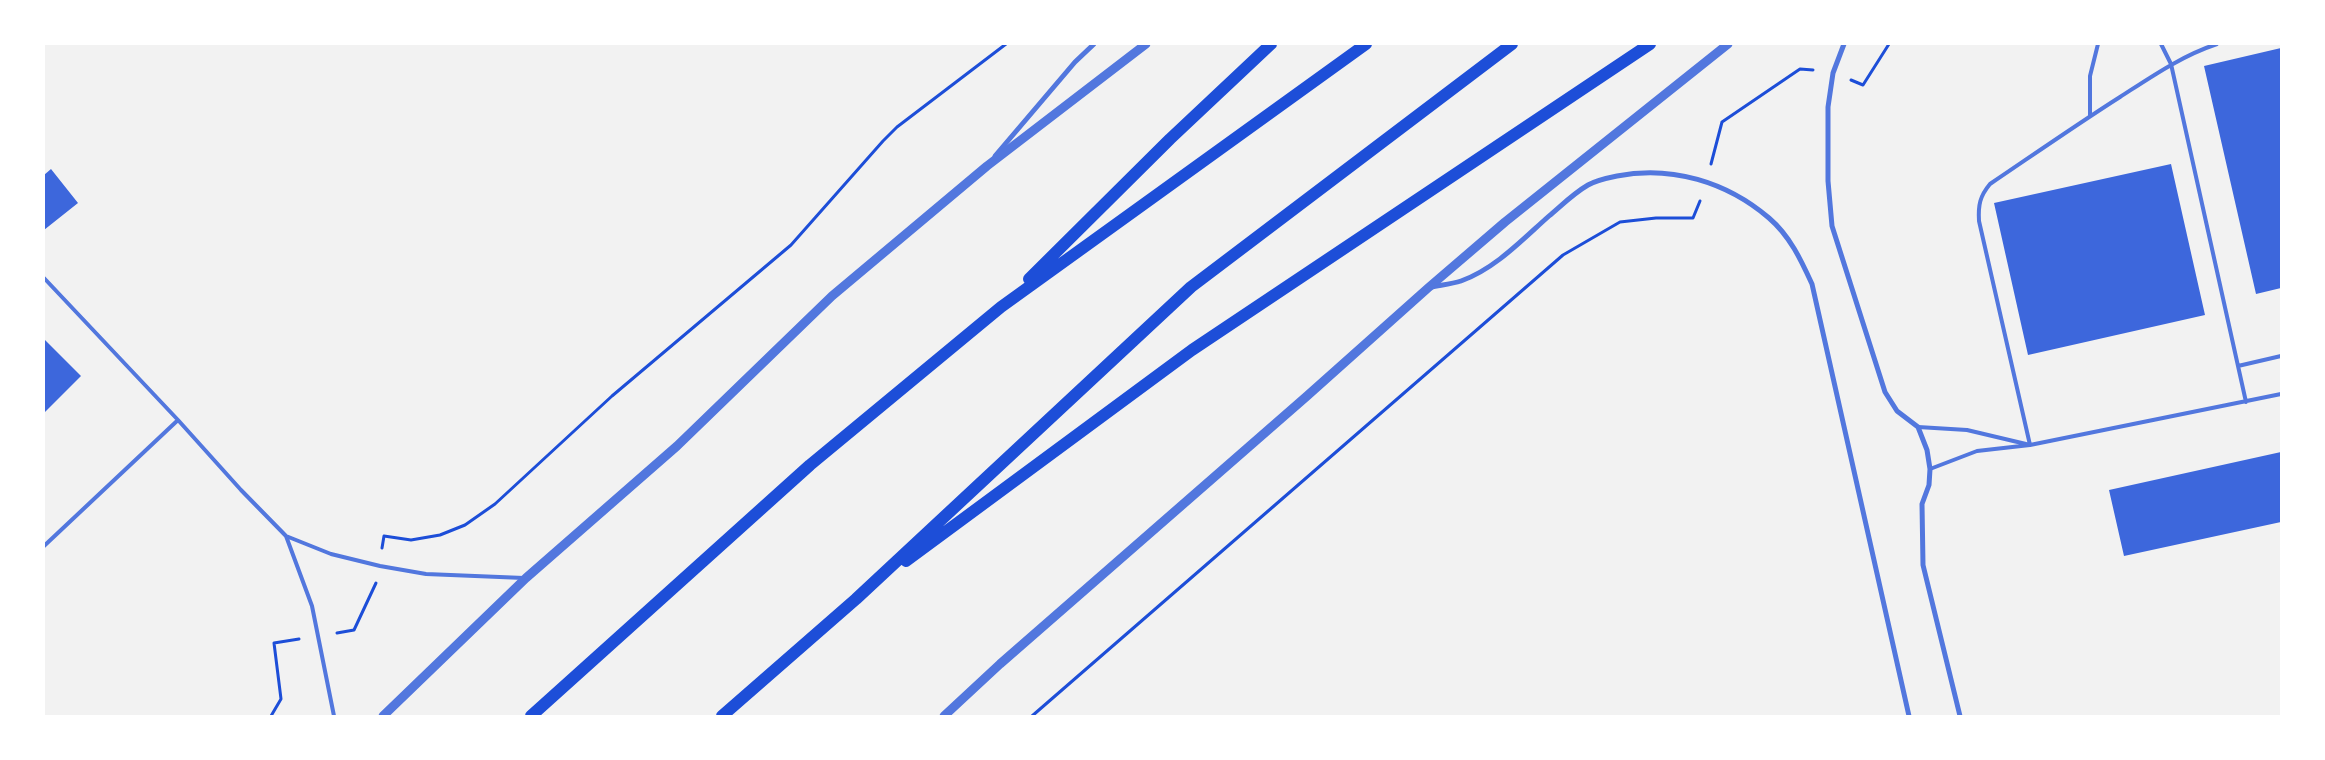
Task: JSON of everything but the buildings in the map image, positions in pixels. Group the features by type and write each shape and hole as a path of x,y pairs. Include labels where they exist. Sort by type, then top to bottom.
{"main road":[{"path":"1000,307 1170,139 1271,44"},
{"path":"531,716 810,465 1000,307 1366,44"},
{"path":"722,716 856,599 1191,288 1512,44"},
{"path":"856,599 1192,350 1650,44"}],"street":[{"path":"987,166 1075,62 1094,44"},
{"path":"383,716 526,578 677,446 832,296 987,166 1146,44"},
{"path":"944,716 1000,664 1300,403 1428,288 1556,181 1728,44"},
{"path":"1844,44 1833,73 1828,107 1828,181 1832,226 1885,392 1897,411 1918,427 1927,450 1930,469 1929,485 1922,504 1924,564 1960,716"},
{"path":"1428,288 1461,281 1482,270 1503,256 1571,197 1589,184 1607,178 1647,172 1667,172 1707,182 1736,195 1770,218 1794,245 1812,284 1909,716"}],"lane":[{"path":"2090,116 2090,76 2098,44"},
{"path":"2161,44 2171,64 2246,402"},
{"path":"2030,445 1983,239 1978,206 1981,195 1990,184 2171,64 2191,53 2217,44"},
{"path":"44,278 286,536 331,554 380,566 426,574 526,578"},
{"path":"2238,366 2281,356"},
{"path":"1930,469 1977,451 2030,445 2281,394"},
{"path":"44,546 178,420"},
{"path":"1918,427 1967,430 2030,445"},
{"path":"286,536 312,606 334,716"}],"path":[{"path":"271,716 281,699 274,643 354,630 375,589 384,536 411,540 440,535 465,526 495,504 612,396 791,245 897,127 1006,44"},
{"path":"1032,716 1564,256 1620,222 1656,218 1693,218 1707,182 1722,122 1800,69 1833,73 1863,85 1889,44"}]}
